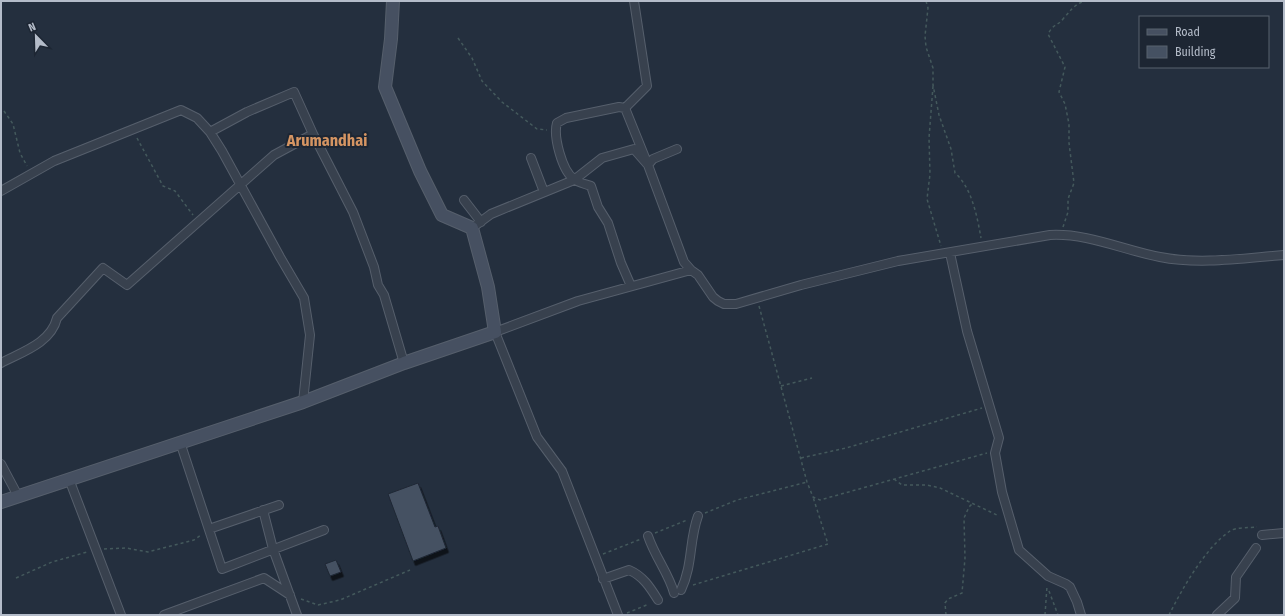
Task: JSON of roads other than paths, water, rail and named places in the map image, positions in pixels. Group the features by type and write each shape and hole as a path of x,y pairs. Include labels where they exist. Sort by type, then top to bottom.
{"street":[{"path":"392,1 391,39 385,87 420,171 442,215 476,225"},
{"path":"625,108 647,86 634,1"},
{"path":"210,132 247,112 294,92 312,134 352,212 374,267 378,285 384,295 404,363"},
{"path":"625,108 619,107 566,118 557,123 554,131 567,173 574,180 592,186 598,207 608,223 620,263 632,286"},
{"path":"625,108 684,262 698,275 713,297 724,304 736,304 801,285 898,261 983,246 1061,235 1074,236 1160,257 1183,260 1284,255"},
{"path":"1,191 54,161 133,131 181,110 197,118 210,132 241,184 304,298 310,335 303,402"},
{"path":"1,363 47,337 55,326 57,318 103,268 126,285 274,155 312,134"},
{"path":"476,225 491,214 574,180 602,158 634,149 648,165"},
{"path":"648,165 653,159 678,149"},
{"path":"531,158 544,192"},
{"path":"464,200 476,225 495,332 537,437 562,471 618,615"},
{"path":"950,253 967,331 999,438 995,452 1002,492 1019,550 1044,572 1070,587 1081,615"},
{"path":"1,502 303,402 404,363 495,332 578,301 691,270"},
{"path":"180,442 222,569 324,530"},
{"path":"1,464 18,496"},
{"path":"69,479 121,615"},
{"path":"208,529 279,505"},
{"path":"263,510 273,549 297,615"},
{"path":"648,536 659,562 678,592 689,568 695,524 698,516"},
{"path":"1262,535 1284,532"},
{"path":"1217,615 1235,598 1236,577 1256,548"},
{"path":"603,579 629,570 639,574 648,584 658,600"},
{"path":"164,615 264,578 290,595"}],"district":[{"name":"Arumandhai","path":"327,140"}]}
